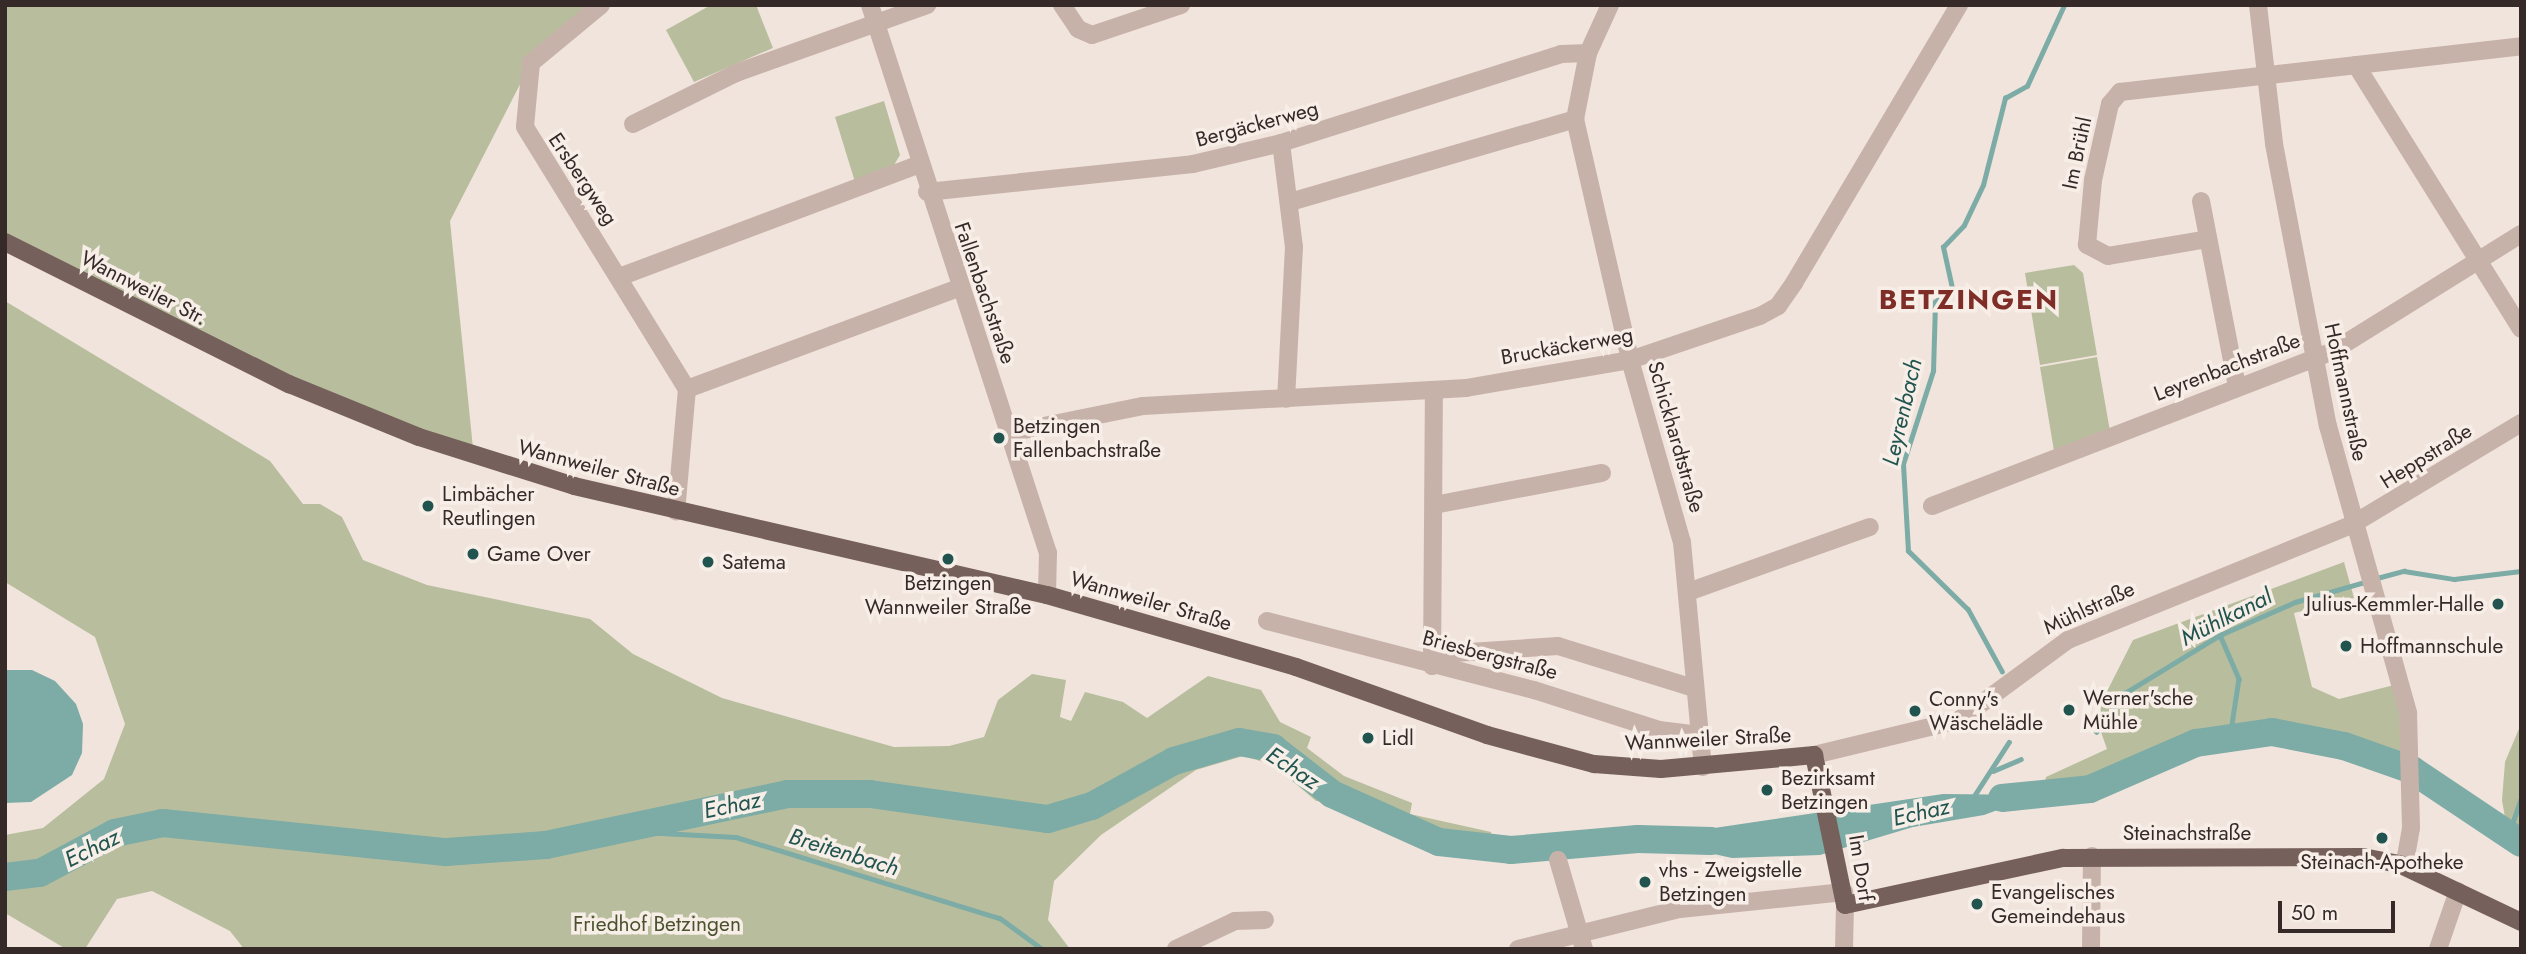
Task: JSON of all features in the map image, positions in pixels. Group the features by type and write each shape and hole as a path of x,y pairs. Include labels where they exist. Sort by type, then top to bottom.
{"main road":[{"name":"Wannweiler Str.","path":"5,242 263,372 472,455"},
{"name":"Wannweiler Straße","path":"472,455 676,512 1047,595 1308,670 1487,735 1581,761 1632,769 1703,766 1814,755"},
{"name":"Im Dorf","path":"1814,755 1838,855 1844,899"},
{"name":"Steinachstraße","path":"1844,899 1990,870 2092,856 2362,857 2404,866 2521,922"}],"street":[{"name":"Ersbergweg","path":"601,5 531,63 524,112 528,140 622,276 687,389"},
{"name":"Fallenbachstraße","path":"870,5 918,165 1050,560 1047,595"},
{"path":"633,124 736,73 877,27 927,5"},
{"path":"1062,5 1078,29 1092,35 1181,5"},
{"name":"Schickhardtstraße","path":"1609,5 1588,53 1575,119 1630,360 1682,542 1703,766"},
{"name":"Bruckäckerweg","path":"1009,433 1095,412 1286,399 1434,393 1630,360 1778,306 1959,5"},
{"name":"Hoffmannstraße","path":"2258,5 2265,74 2314,358 2353,524 2367,564 2411,735 2412,794 2404,866"},
{"path":"2265,74 2521,46"},
{"name":"Bergäckerweg","path":"927,192 1172,167 1281,143 1561,54 1588,53"},
{"path":"2356,65 2521,329"},
{"name":"Im Brühl","path":"2208,239 2124,255 2091,251 2084,224 2110,104 2128,89 2265,74"},
{"path":"1290,202 1575,119"},
{"path":"1281,143 1290,202 1286,399"},
{"path":"622,276 918,165"},
{"path":"2201,201 2237,386"},
{"name":"Leyrenbachstraße","path":"1932,506 2314,358 2521,234"},
{"path":"676,512 687,389 959,288"},
{"path":"1432,666 1434,393"},
{"name":"Heppstraße","path":"2353,524 2521,424"},
{"path":"1434,505 1602,473"},
{"name":"Mühlstraße","path":"1814,755 1959,720 2068,640 2353,524"},
{"path":"1688,593 1870,527"},
{"name":"Briesbergstraße","path":"1267,621 1659,730 1700,735"},
{"path":"1432,666 1455,653 1558,646 1694,688"},
{"path":"2091,949 2092,856"},
{"path":"1558,860 1582,941"},
{"path":"2438,949 2458,891"},
{"path":"1518,949 1582,941 1680,909 1802,896 1844,899"},
{"name":"Im Dorf","path":"1844,899 1844,949"},
{"path":"1176,949 1235,921 1265,920"}],"green space":[{"path":"5,5 601,5 531,63 450,221 474,458 367,420 5,239"},
{"path":"711,5 756,5 773,48 694,82 666,30"},
{"path":"884,101 900,155 894,165 855,182 835,117"},
{"path":"2074,265 2083,273 2097,355 2040,365 2025,273"},
{"name":"Friedhof Betzingen","path":"5,301 270,461 303,504 320,504 342,517 363,560 427,585 590,619 633,654 722,698 894,747 949,746 984,737 998,700 1032,674 1066,680 1060,717 1071,721 1085,692 1123,702 1147,718 1208,676 1261,690 1280,722 1311,737 1307,748 1344,776 1412,803 1410,814 1491,832 1492,846 1446,839 1366,805 1316,801 1274,765 1243,756 1196,770 1101,835 1054,881 1048,920 1070,949 244,949 230,931 152,891 117,899 85,949 66,949 5,913 5,835 43,828 104,779 125,724 95,637 5,582"},
{"path":"2097,357 2110,431 2054,451 2040,367"},
{"path":"2344,562 2354,598 2294,613 2312,687 2339,699 2402,683 2412,770 2311,737 2271,732 2196,743 2090,788 2043,795 2046,777 2107,749 2095,715 2133,640"},
{"path":"2521,724 2521,837 2506,823 2502,800 2505,762"}],"water":[{"path":"5,670 32,670 55,681 76,704 83,724 82,753 72,775 31,802 5,803"},
{"path":"1943,794 2038,795 1984,815 1913,827 1820,855 1732,858 1673,845 1694,831"}],"waterway":[{"name":"Leyrenbach","path":"2002,672 1968,610 1908,551 1903,464 1933,371 1935,302 1952,288 1943,247 1964,225 1983,185 2005,98 2027,86 2064,5"},
{"name":"Mühlkanal","path":"2377,578 2404,571 2454,579 2521,571"},
{"name":"Mühlkanal","path":"2096,732 2125,693 2220,635 2295,602 2368,581"},
{"path":"2220,635 2239,679 2230,737"},
{"name":"Echaz","path":"2002,798 2090,789 2196,743 2272,732 2344,746 2412,770 2521,843"},
{"name":"Echaz","path":"5,877 40,873 115,833 163,823 446,852 546,845 788,794 870,794 1048,819 1092,806 1174,761 1239,742 1273,748 1332,794 1439,842 1511,850 1638,839 1711,841"},
{"name":"Leyrenbach","path":"1974,796 2009,742"},
{"name":"Mühlkanal","path":"1993,771 2021,759"},
{"path":"2509,833 2521,798"},
{"name":"Breitenbach","path":"623,831 736,837 1000,918 1042,949"}],"place":[{"name":"Betzingen Fallenbachstraße","path":"999,438"},
{"name":"Limbächer Reutlingen","path":"428,506"},
{"name":"Game Over","path":"473,554"},
{"name":"Betzingen Wannweiler Straße","path":"948,559"},
{"name":"Satema","path":"708,562"},
{"name":"Julius-Kemmler-Halle","path":"2498,604"},
{"name":"Hoffmannschule","path":"2346,646"},
{"name":"Werner'sche Mühle","path":"2069,710"},
{"name":"Conny's Wäschelädle","path":"1915,711"},
{"name":"Lidl","path":"1368,738"},
{"name":"Bezirksamt Betzingen","path":"1767,790"},
{"name":"Steinach-Apotheke","path":"2382,838"},
{"name":"vhs - Zweigstelle Betzingen","path":"1645,882"},
{"name":"Evangelisches Gemeindehaus","path":"1977,904"}],"district":[{"name":"BETZINGEN","path":"1969,300"}]}
